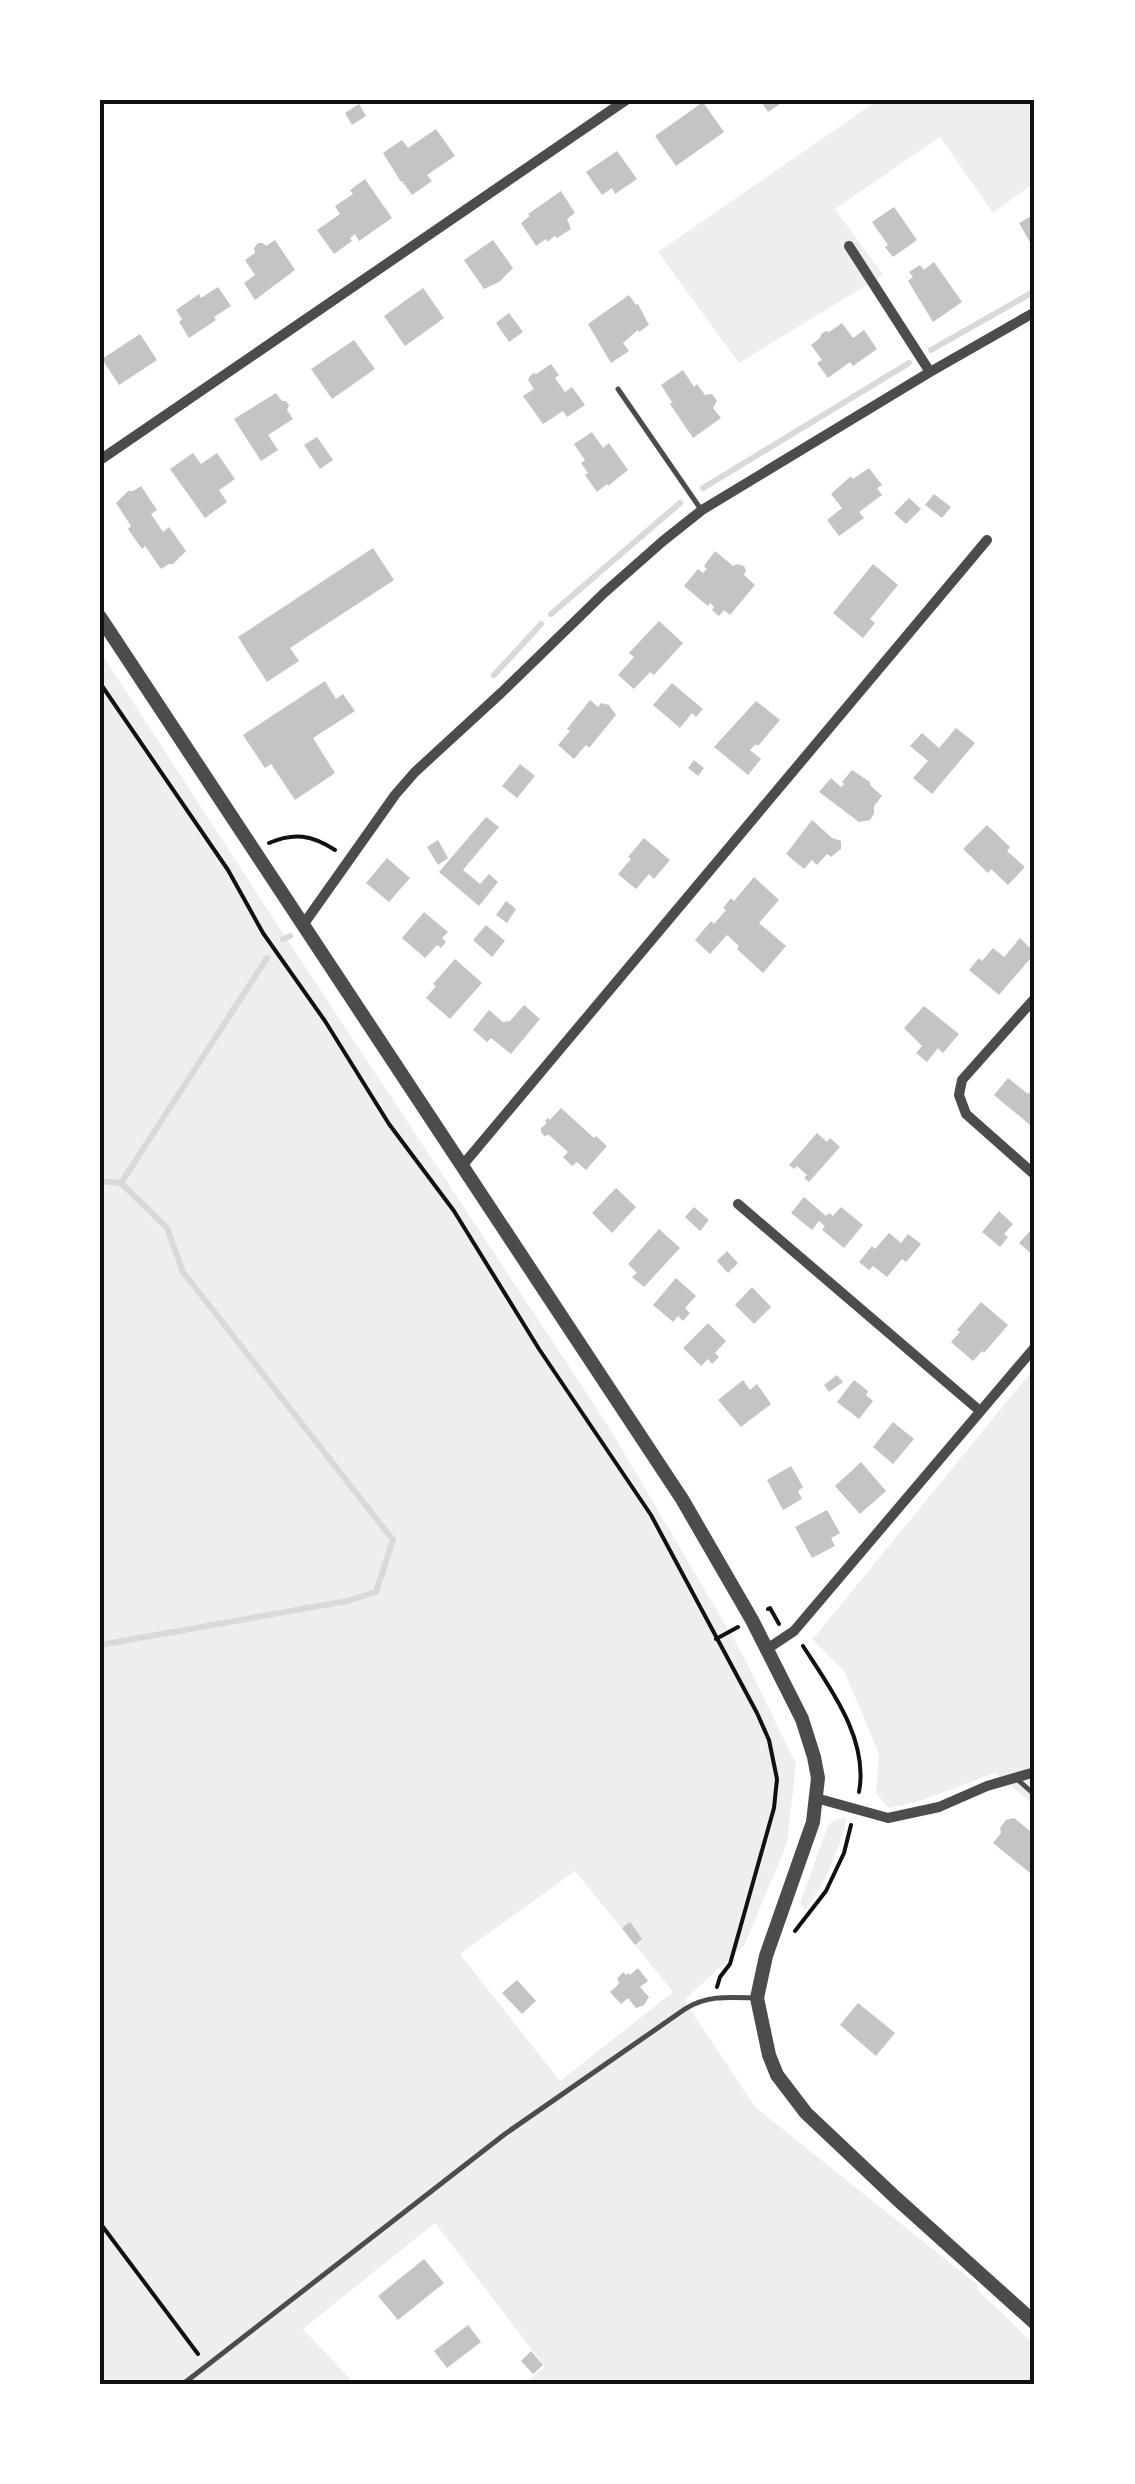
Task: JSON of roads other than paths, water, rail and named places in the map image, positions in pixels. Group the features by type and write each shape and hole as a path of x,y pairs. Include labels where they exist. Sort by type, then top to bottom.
{"street":[{"path":"100,460 626,100"},
{"path":"849,246 930,372"},
{"path":"303,925 395,795 416,772 604,593 702,510 1035,312"},
{"path":"462,1166 987,540"},
{"path":"100,618 682,1499 802,1718 818,1778 816,1798 808,1838 766,1956 757,1998 777,2074 798,2102 896,2198 1035,2323"},
{"path":"1035,998 962,1080 959,1094 966,1114 1035,1175"},
{"path":"738,1204 980,1411"},
{"path":"767,1649 794,1632 1035,1346"},
{"path":"816,1798 888,1818 939,1807 987,1786 1035,1772"}],"lane":[{"path":"618,390 702,510"},
{"path":"1016,1778 1035,1795"},
{"path":"183,2384 506,2134 685,2009 710,1998 757,1998"}],"waterway":[{"path":"931,350 1035,291"},
{"path":"703,488 909,363"},
{"path":"551,614 680,503"},
{"path":"494,675 541,624"},
{"path":"283,939 290,936"},
{"path":"121,1183 267,958"},
{"path":"100,1181 121,1183 167,1228 183,1272 393,1540 376,1592 347,1601 100,1645"}]}
